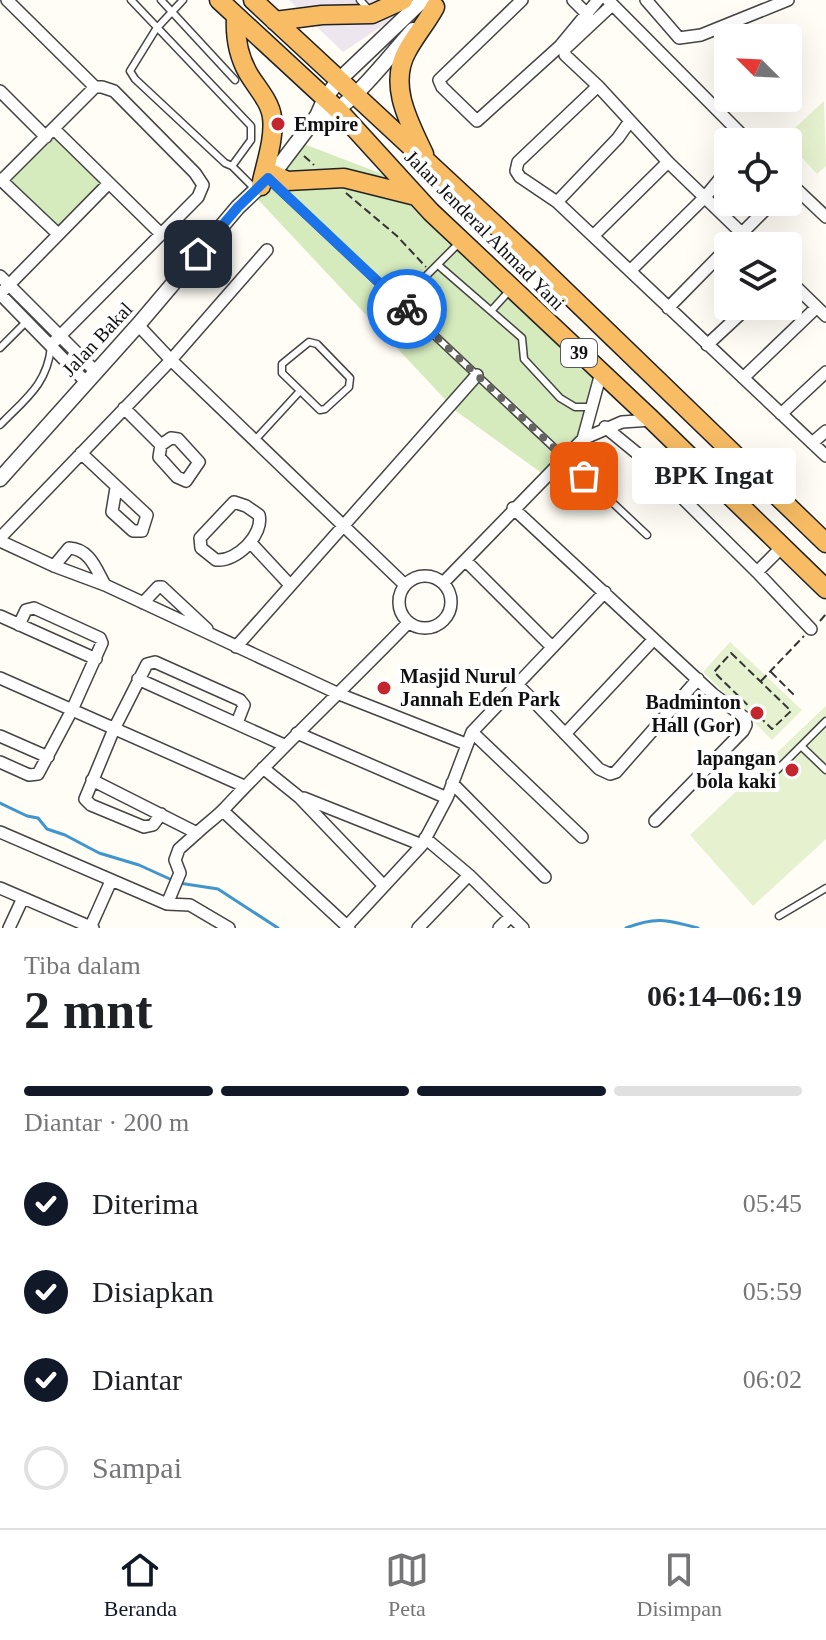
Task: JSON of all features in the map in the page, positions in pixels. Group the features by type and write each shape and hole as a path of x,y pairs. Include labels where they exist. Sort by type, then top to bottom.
{"highway":[{"name":"Jalan Jenderal Ahmad Yani","path":"219,0 332,104 461,240 826,589"},
{"name":"Jalan Jenderal Ahmad Yani","path":"253,0 427,159 826,543"},
{"path":"275,21 322,15 372,14 403,0"},
{"path":"427,159 403,104 399,81 400,66 434,2"},
{"path":"236,18 239,54 272,116 264,182 329,178 359,181 418,197"},
{"path":"782,547 805,523"}],"street":[{"path":"7,0 95,87 114,91 202,182 202,192 198,197 51,345"},
{"path":"522,0 439,80 442,87 477,121 560,46 598,0"},
{"path":"573,0 588,15"},
{"path":"646,0 679,38 688,38 788,0"},
{"path":"332,104 339,80 434,2"},
{"path":"332,104 354,95 434,2"},
{"path":"735,128 610,2 565,52 668,162 741,232"},
{"path":"598,86 517,166 520,177 557,202 826,456"},
{"path":"58,234 1,180 95,87"},
{"path":"0,91 109,183 160,233"},
{"name":"Jalan Bakal","path":"0,479 138,325 238,207 297,145 317,116 332,104"},
{"path":"557,202 618,138 630,121"},
{"path":"593,236 668,162"},
{"path":"90,376 51,345 0,294 109,183"},
{"path":"630,271 714,186"},
{"path":"802,196 826,217"},
{"path":"743,232 759,216"},
{"path":"267,250 171,360 0,540 54,566 105,585 339,694 466,744"},
{"path":"668,308 714,262"},
{"path":"0,276 61,336 90,376"},
{"path":"743,378 822,311 802,292"},
{"path":"707,345 734,320"},
{"path":"138,325 405,585"},
{"path":"781,414 826,372"},
{"path":"583,439 601,373"},
{"path":"236,647 477,375"},
{"path":"124,408 161,445"},
{"path":"443,583 563,456 583,439 622,422 652,420"},
{"path":"605,427 638,454 811,629"},
{"path":"812,443 826,431"},
{"path":"81,453 116,488"},
{"path":"234,502 246,506 261,519 250,542 226,561 211,558 199,544 202,533 234,502"},
{"path":"513,508 713,694 745,718 746,725 655,821"},
{"path":"250,542 290,585"},
{"path":"757,572 782,547"},
{"path":"54,566 69,548 78,549 90,559 105,585"},
{"path":"466,561 552,647"},
{"path":"419,576 428,576 443,583 451,598 447,616 425,628 408,623 398,600 405,585 419,576"},
{"path":"143,603 158,587 162,587 215,638"},
{"path":"223,811 348,927 424,842 447,798 472,732 605,592"},
{"path":"0,762 33,776 38,774 72,710 102,643 100,638 30,608 19,625"},
{"path":"0,616 96,659"},
{"path":"168,902 180,873 175,860 179,849 223,811 284,745 408,623"},
{"path":"565,734 654,639"},
{"path":"161,814 153,825 144,827 91,805 85,799 114,729 147,664 155,662 240,700 244,705 237,723"},
{"path":"0,678 244,786"},
{"path":"138,679 284,745"},
{"path":"517,684 599,769 610,774 616,772 698,679"},
{"path":"472,732 582,837"},
{"path":"297,733 447,798"},
{"path":"0,736 48,757"},
{"path":"263,768 299,797 384,886"},
{"path":"92,780 197,833"},
{"path":"452,783 545,877"},
{"path":"299,797 424,842 469,875 523,928"},
{"path":"0,832 111,881 168,902 190,905 214,924 229,928"},
{"path":"418,928 469,875"},
{"path":"0,888 91,928 111,881"},
{"path":"9,928 23,898"},
{"path":"499,928 511,916"}],"lane":[{"path":"131,0 251,126 251,140 232,166"},
{"path":"161,0 235,80"},
{"path":"183,0 156,29 132,65 132,75 225,163 264,182 477,375 647,535"},
{"path":"360,0 371,12 384,0"},
{"path":"415,287 461,240"},
{"path":"438,265 522,338 524,359 560,398 575,407 592,407"},
{"path":"491,311 512,289"},
{"path":"0,348 27,321"},
{"path":"309,342 317,344 350,378 349,387 325,409 320,410 300,391 282,373 282,364 309,342"},
{"path":"0,425 41,383 46,374 51,345"},
{"path":"255,440 300,391"},
{"path":"777,770 826,721"},
{"path":"801,746 826,770"},
{"path":"779,916 826,888"}],"path":[{"path":"297,145 304,156 397,236 429,271"},
{"path":"760,682 826,614"},
{"path":"731,653 760,682 791,711 772,729 714,672 731,653"},
{"path":"770,672 795,696"}],"shaded area":[{"path":"289,0 421,0 343,52"}],"green space":[{"path":"824,101 826,166 817,174 802,158 802,128 795,128"},
{"path":"54,136 103,185 59,230 10,181"},
{"path":"296,141 424,190 602,371 585,438 547,477 456,411 250,191"},
{"path":"730,642 802,710 772,740 703,672"},
{"name":"lapangan bola kaki","path":"826,706 826,839 753,906 690,835"}],"waterway":[{"path":"0,803 38,818 47,829 99,853 139,865 172,880"},
{"path":"179,883 218,889 278,928"},
{"path":"626,928 662,920 698,928"}],"way so far":[{"path":"407,309 584,476"}],"place":[{"name":"Empire","path":"278,124"},
{"name":"BPK Ingat","path":"584,476"},
{"name":"Masjid Nurul Jannah Eden Park","path":"384,688"},
{"name":"Badminton Hall (Gor)","path":"757,713"},
{"name":"lapangan bola kaki","path":"792,770"}],"route":[{"path":"198,254 238,207 268,178 407,309"}]}
